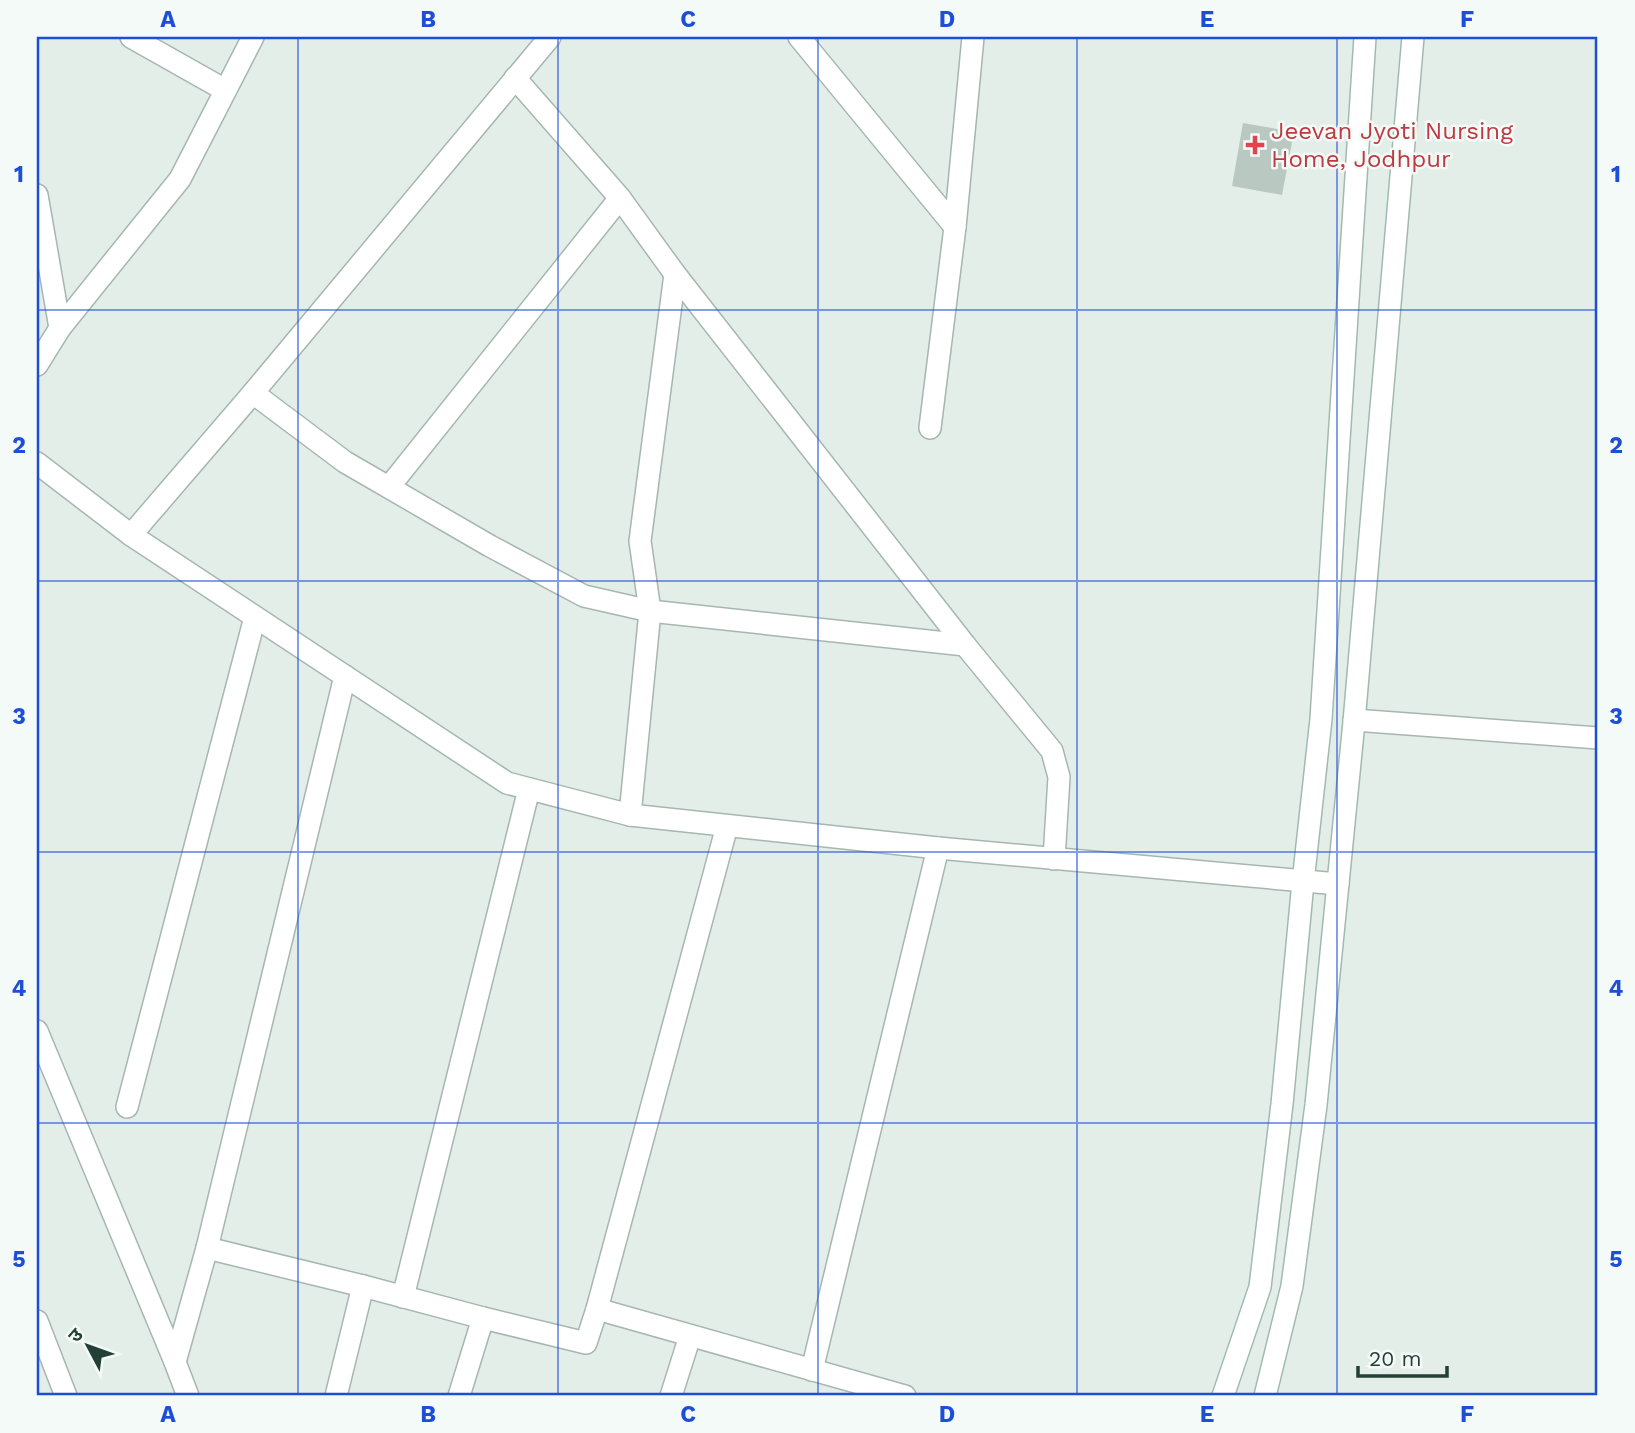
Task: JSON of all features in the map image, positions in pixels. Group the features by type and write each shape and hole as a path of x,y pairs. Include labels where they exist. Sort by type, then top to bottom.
{"street":[{"path":"131,37 225,90"},
{"path":"37,365 60,328 180,179 253,37"},
{"path":"131,535 551,37"},
{"path":"799,37 955,227"},
{"path":"930,428 955,227 974,37"},
{"path":"1223,1396 1260,1287 1282,1104 1321,719 1365,37"},
{"path":"1265,1396 1292,1286 1315,1105 1354,720 1413,37"},
{"path":"515,78 620,198 674,274 965,645 1052,751 1059,777 1054,859"},
{"path":"37,195 60,328"},
{"path":"388,487 620,198"},
{"path":"630,816 650,611 640,541 674,274"},
{"path":"253,393 345,462 583,596 650,611 965,645"},
{"path":"37,465 131,535 507,783 630,816 938,848 1338,884"},
{"path":"127,1107 255,617"},
{"path":"175,1362 207,1248 345,676"},
{"path":"1354,720 1598,738"},
{"path":"404,1297 529,789"},
{"path":"207,1248 586,1343 727,825"},
{"path":"812,1370 938,848"},
{"path":"37,1031 188,1396"},
{"path":"336,1396 363,1286"},
{"path":"597,1309 812,1370 882,1393 905,1396"},
{"path":"459,1396 483,1318"},
{"path":"37,1321 66,1396"},
{"path":"671,1396 691,1336"}],"building":[{"path":"1243,123 1294,132 1282,195 1232,186"}],"place":[{"name":"Jeevan Jyoti Nursing Home, Jodhpur","path":"1255,145"}]}
